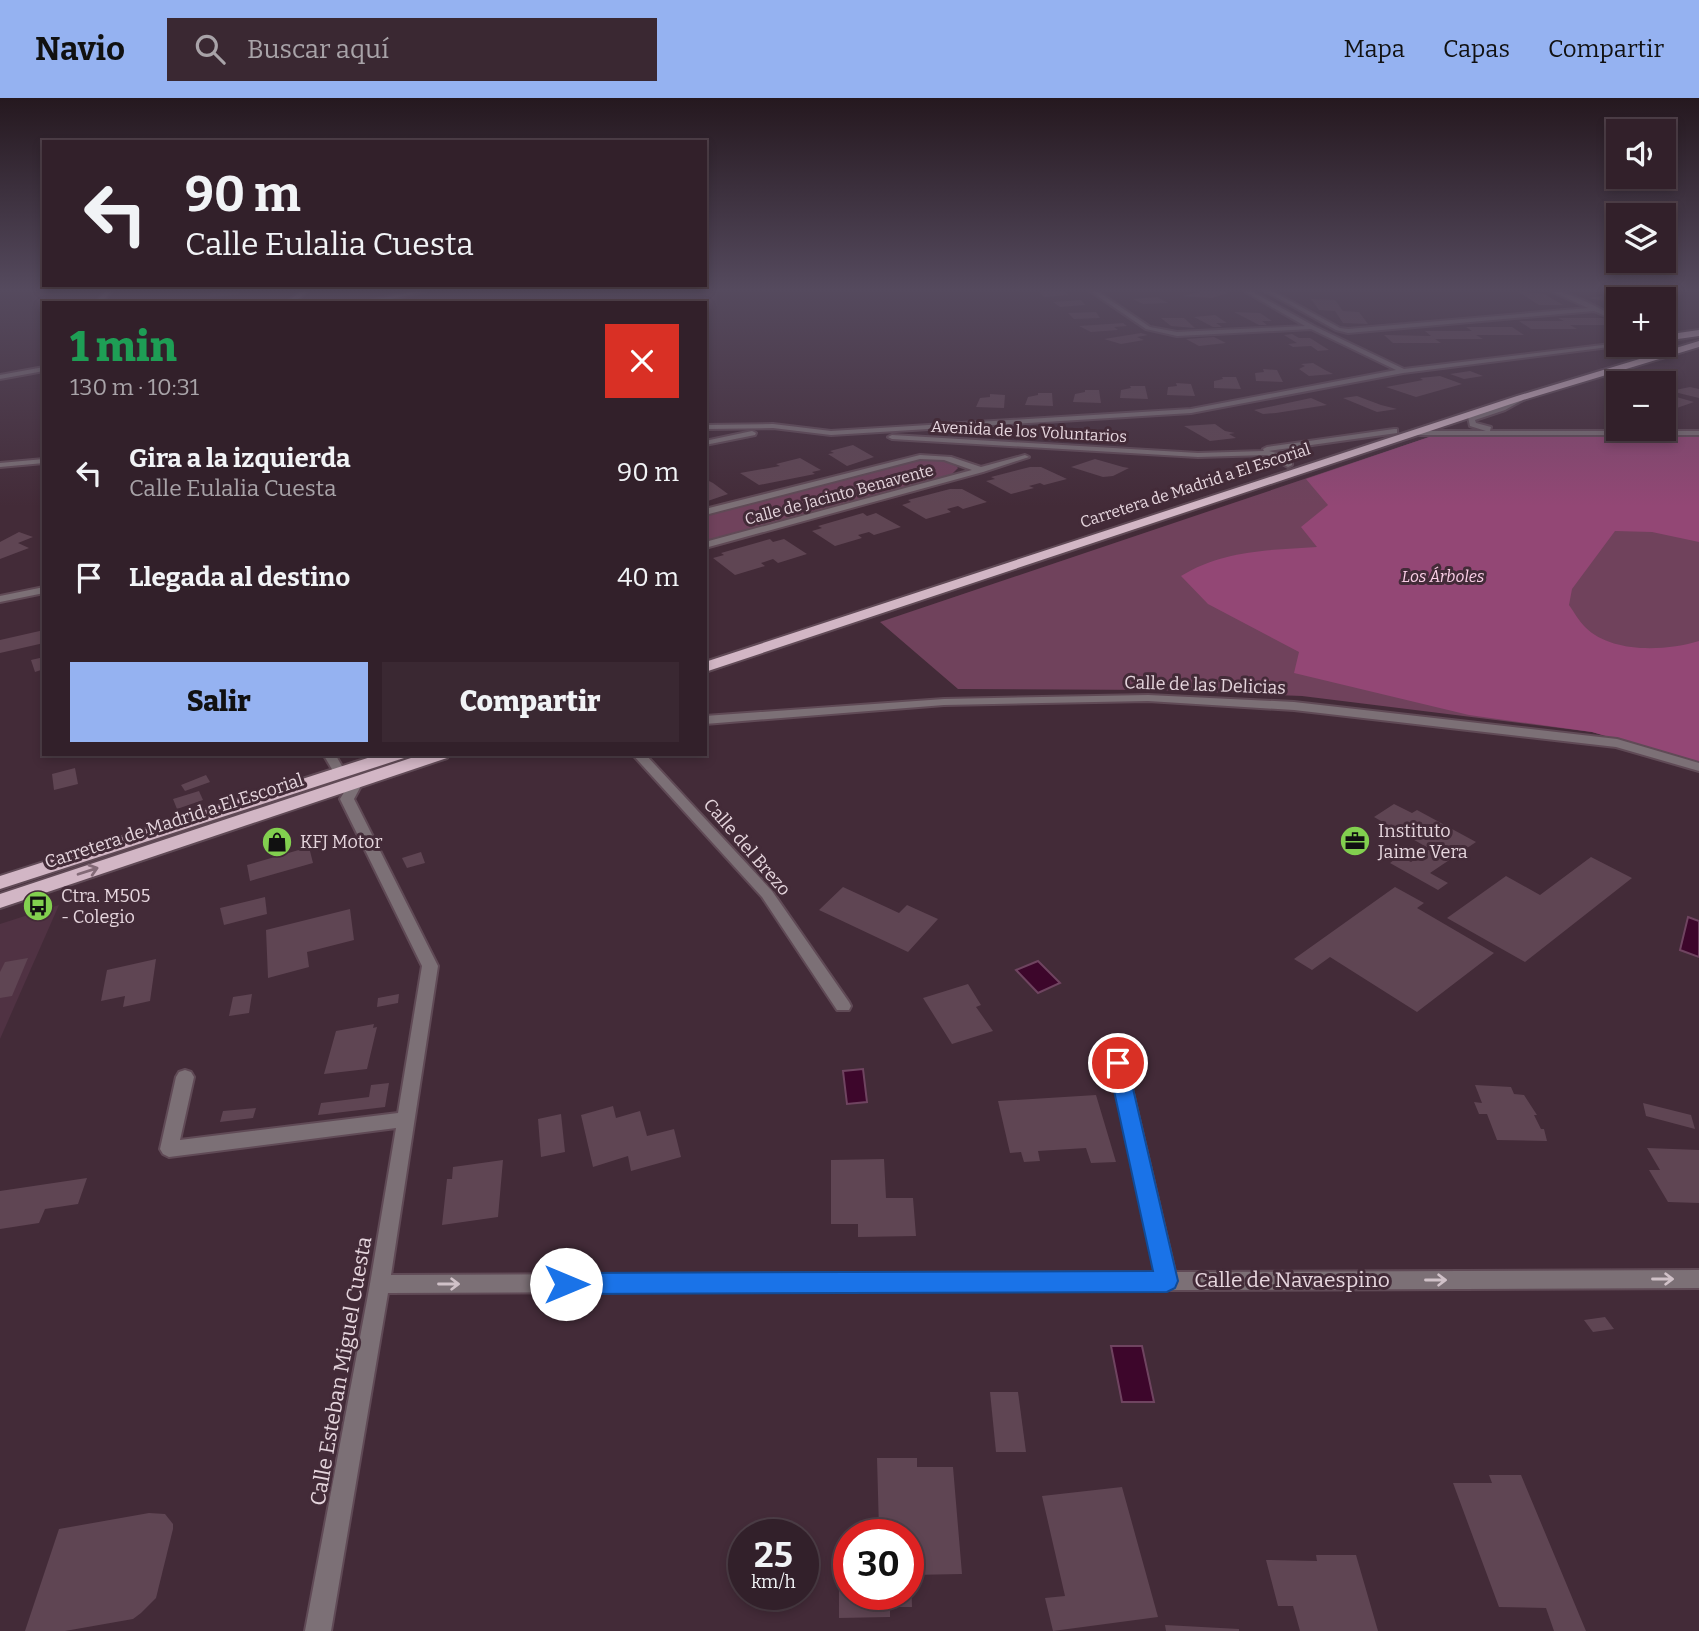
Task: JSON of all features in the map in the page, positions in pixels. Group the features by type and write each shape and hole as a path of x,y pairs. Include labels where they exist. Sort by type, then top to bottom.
{"highway":[{"name":"Carretera de Madrid a El Escorial","path":"707,655 1288,465 1612,363"},
{"name":"Carretera de Madrid a El Escorial","path":"707,666 1520,398 1638,363"},
{"name":"Carretera de Madrid a El Escorial","path":"0,901 348,777 394,756"},
{"name":"Carretera de Madrid a El Escorial","path":"0,883 348,777 433,756"}],"street":[{"path":"1386,363 1403,371"},
{"path":"831,433 1191,411 1403,371 1474,363"},
{"path":"0,377 40,370"},
{"path":"1496,431 1473,424 1471,419 1502,408 1520,398"},
{"path":"996,443 979,436 980,430 998,423"},
{"path":"773,426 967,425"},
{"path":"967,425 964,436 967,442"},
{"name":"Avenida de los Voluntarios","path":"707,427 773,426 831,433"},
{"name":"Avenida de los Voluntarios","path":"707,427 1198,455 1280,455 1289,459 1288,465"},
{"name":"Avenida de los Voluntarios","path":"1226,454 1394,431"},
{"path":"707,443 757,432"},
{"path":"1418,433 1699,433"},
{"name":"Calle de Jacinto Benavente","path":"956,459 967,442"},
{"name":"Calle de Jacinto Benavente","path":"707,511 920,457 935,455 956,459 980,470"},
{"name":"Calle de Jacinto Benavente","path":"707,544 1025,457"},
{"path":"0,465 42,461"},
{"path":"0,599 42,590"},
{"name":"Calle de las Delicias","path":"707,720 944,702 1162,699 1294,706 1617,743 1699,767"},
{"path":"331,756 348,777"},
{"name":"Calle del Brezo","path":"640,756 767,894 843,1006"},
{"name":"Calle Esteban Miguel Cuesta","path":"318,1631 380,1284 430,967 346,799 348,777"},
{"path":"1118,1063 1167,1281"},
{"path":"185,1077 169,1149 407,1119"},
{"name":"Calle de Navaespino","path":"380,1284 1699,1279"}],"shaded area":[{"path":"59,905 0,1039 0,924"},
{"path":"1688,917 1699,921 1699,957 1680,950"},
{"path":"1038,961 1060,983 1038,993 1016,970"},
{"path":"863,1069 867,1102 847,1104 843,1071"},
{"path":"1111,1346 1142,1346 1154,1402 1122,1402"}],"green space":[{"name":"Los Árboles","path":"1435,435 1606,436 1606,441 1676,441 1676,436 1699,436 1699,763 1592,732 1302,696 1154,690 958,689 880,622"},
{"name":"Los Árboles","path":"1435,435 1606,436 1606,441 1676,441 1676,436 1699,436 1699,542 1652,532 1615,531 1572,589 1569,605 1585,627 1596,636 1624,646 1671,647 1699,641 1699,763 1592,732 1469,715 1294,673 1299,652 1208,604 1181,576 1197,567 1230,556 1317,547 1301,527 1328,505 1306,479"},
{"path":"923,459 953,462 958,468 952,474 707,540 707,515"}],"building":[{"path":"1313,363 1333,374 1309,376 1299,369 1305,366 1301,364"},
{"path":"1263,369 1277,370 1283,382 1256,381 1255,373 1264,372"},
{"path":"1470,371 1483,376 1464,379 1450,374"},
{"path":"1440,376 1462,384 1416,397 1386,387 1423,380 1420,378"},
{"path":"1222,377 1236,377 1241,389 1214,388 1214,381 1223,379"},
{"path":"1176,383 1191,384 1195,396 1167,395 1168,387 1177,386"},
{"path":"1130,386 1145,386 1148,399 1120,398 1121,390 1131,388"},
{"path":"1690,387 1699,389 1699,398 1676,392 1676,390"},
{"path":"1085,390 1099,390 1101,403 1073,402 1075,394"},
{"path":"1038,393 1052,393 1053,406 1025,405 1028,397"},
{"path":"990,394 1005,395 1004,408 976,407 980,398 990,397"},
{"path":"1357,396 1397,409 1377,412 1343,398"},
{"path":"1676,397 1694,402 1676,408"},
{"path":"1311,398 1327,405 1263,414 1254,410"},
{"path":"1215,424 1225,431 1235,433 1229,434 1236,438 1210,441 1184,426"},
{"path":"853,445 874,457 847,466 828,454 834,453 830,451"},
{"path":"800,458 821,470 812,472 815,474 759,485 740,473 780,466 776,464"},
{"path":"1095,459 1129,468 1113,476 1103,477 1071,467"},
{"path":"1030,467 1041,467 1067,479 1044,485 1040,483 1029,486 1034,488 1011,494 986,481 995,479 991,477"},
{"path":"707,482 713,483 728,494 707,501"},
{"path":"950,489 962,489 987,502 963,509 958,506 947,509 951,512 926,519 902,505 911,502 908,500"},
{"path":"863,513 867,516 876,513 901,527 874,535 869,532 858,535 862,538 835,546 812,531 822,528 818,526"},
{"path":"19,532 33,537 18,543 29,548 0,559 0,542"},
{"path":"770,539 773,542 784,539 807,554 778,563 773,559 761,563 765,566 735,575 713,558 724,555 721,553"},
{"path":"42,630 42,643 0,653 0,640"},
{"path":"42,657 42,670 35,672 31,660"},
{"path":"75,768 78,784 54,790 52,774"},
{"path":"206,775 210,782 185,791 181,785"},
{"path":"199,791 203,800 177,809 173,799"},
{"path":"1394,804 1412,813 1417,810 1476,842 1430,873 1448,883 1438,890 1390,863 1399,856 1411,862 1430,849 1374,817"},
{"path":"309,847 313,863 250,881 247,865"},
{"path":"421,852 425,863 407,868 402,858"},
{"path":"1591,857 1632,878 1525,962 1447,918 1506,876 1540,895"},
{"path":"843,887 899,913 907,905 938,919 908,952 819,910"},
{"path":"1395,887 1424,903 1417,908 1494,953 1417,1012 1330,957 1312,970 1294,959"},
{"path":"265,897 267,914 224,925 220,908"},
{"path":"350,909 354,940 307,952 309,967 268,978 266,930"},
{"path":"28,958 12,996 0,998 0,972 5,962"},
{"path":"156,959 150,1001 123,1007 125,996 101,1001 107,970"},
{"path":"968,984 981,1005 976,1007 993,1031 952,1044 923,998"},
{"path":"252,994 249,1013 229,1016 233,997"},
{"path":"399,994 398,1003 377,1007 378,998"},
{"path":"374,1024 373,1028 377,1027 367,1069 324,1074 336,1031"},
{"path":"389,1083 385,1107 318,1115 321,1103 369,1097 371,1085"},
{"path":"1475,1085 1511,1087 1514,1094 1524,1095 1537,1115 1534,1115 1541,1129 1544,1129 1547,1141 1497,1140 1487,1114 1479,1114 1474,1102 1482,1103"},
{"path":"1096,1095 1116,1162 1091,1163 1086,1148 1038,1151 1040,1161 1024,1162 1021,1152 1010,1153 998,1101"},
{"path":"1643,1103 1691,1115 1695,1129 1646,1116"},
{"path":"613,1106 616,1118 640,1111 647,1136 674,1129 681,1157 631,1171 628,1156 593,1167 581,1115"},
{"path":"256,1108 253,1118 220,1122 223,1111"},
{"path":"561,1114 565,1152 541,1157 538,1119"},
{"path":"1647,1148 1699,1150 1699,1203 1668,1202 1649,1170 1660,1170"},
{"path":"884,1159 886,1198 913,1198 916,1236 858,1237 858,1224 831,1224 831,1160"},
{"path":"503,1160 498,1217 442,1225 447,1179 452,1179 453,1167"},
{"path":"87,1178 78,1204 45,1209 39,1223 0,1229 0,1191"},
{"path":"1605,1317 1614,1329 1593,1332 1584,1320"},
{"path":"990,1392 1018,1392 1026,1452 996,1452"},
{"path":"877,1458 917,1458 917,1467 953,1467 962,1574 924,1575 924,1519 879,1519"},
{"path":"1489,1475 1521,1475 1586,1631 1554,1631 1546,1608 1499,1607 1453,1483 1492,1483"},
{"path":"1122,1487 1158,1617 1053,1631 1045,1598 1065,1596 1042,1496"},
{"path":"149,1513 165,1514 173,1524 173,1529 156,1598 141,1613 133,1619 65,1631 25,1631 59,1529"},
{"path":"1316,1555 1356,1555 1378,1631 1300,1631 1293,1606 1278,1606 1266,1560 1317,1561"},
{"path":"839,1610 890,1610 890,1617 839,1618"},
{"path":"1165,1625 1239,1629 1239,1631 1166,1631"}],"place":[{"name":"Instituto Jaime Vera","path":"1355,841"},
{"name":"KFJ Motor","path":"277,842"},
{"name":"Ctra. M505 - Colegio","path":"38,906"}],"route":[{"path":"566,1284 1167,1281 1118,1063"}]}
